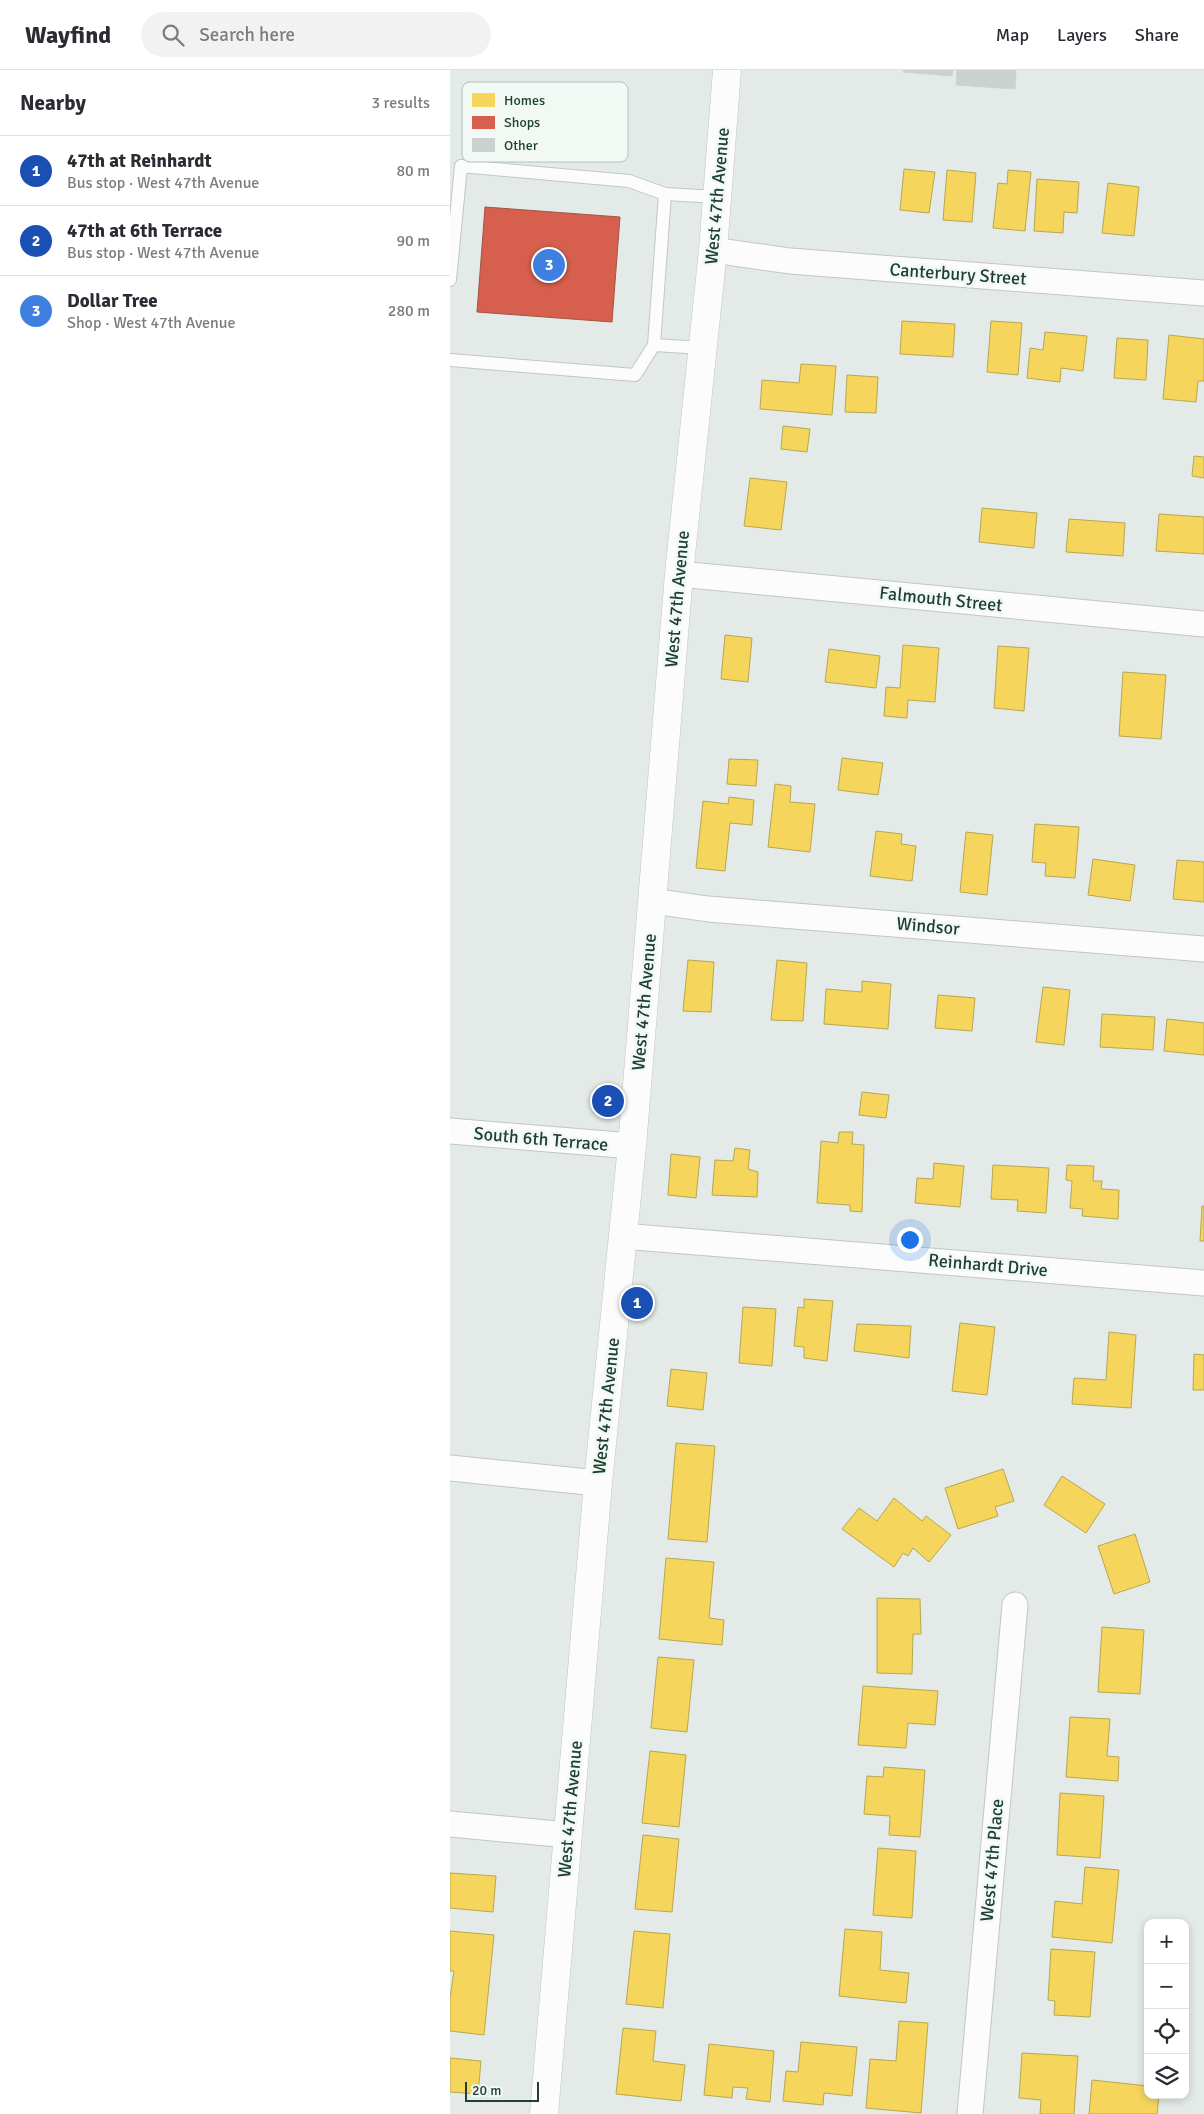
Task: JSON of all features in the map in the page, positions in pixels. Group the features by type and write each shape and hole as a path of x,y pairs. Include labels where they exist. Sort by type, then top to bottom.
{"street":[{"name":"West 47th Avenue","path":"544,2114 598,1483 632,1146 679,574 713,250 727,70"},
{"name":"Canterbury Street","path":"713,250 790,261 1204,293"},
{"name":"Falmouth Street","path":"679,574 1204,624"},
{"name":"Windsor","path":"652,901 708,909 1204,949"},
{"name":"South 6th Terrace","path":"450,1131 632,1146"},
{"name":"Reinhardt Drive","path":"622,1236 1204,1283"},
{"path":"450,1468 598,1483"},
{"name":"West 47th Place","path":"970,2114 1014,1605"},
{"path":"450,1824 568,1835"}],"lane":[{"path":"450,280 461,166 629,182 665,194 717,197"},
{"path":"450,360 635,375 654,345 665,194"},
{"path":"654,345 703,348"}],"building: Homes":[{"path":"904,169 935,172 929,213 900,210"},
{"path":"947,170 976,173 972,222 943,220"},
{"path":"1008,170 1031,172 1025,231 993,228 998,183 1007,184"},
{"path":"1037,179 1079,182 1077,213 1064,212 1063,233 1034,231"},
{"path":"1108,183 1139,187 1134,236 1102,233"},
{"path":"902,321 955,324 953,357 900,354"},
{"path":"991,321 1022,323 1018,375 987,372"},
{"path":"1045,332 1087,336 1083,371 1061,368 1060,382 1027,378 1030,348 1043,350"},
{"path":"1169,335 1204,339 1204,381 1198,381 1196,402 1163,399"},
{"path":"1117,338 1148,340 1146,380 1114,378"},
{"path":"801,364 836,366 832,415 760,409 762,380 799,383"},
{"path":"847,375 878,377 876,413 845,412"},
{"path":"783,426 810,429 807,452 781,449"},
{"path":"1194,456 1204,457 1204,478 1192,476"},
{"path":"750,478 787,482 781,530 744,526"},
{"path":"982,508 1037,513 1034,548 979,542"},
{"path":"1159,514 1204,517 1204,554 1156,551"},
{"path":"1069,519 1125,523 1123,556 1066,552"},
{"path":"725,635 752,638 748,682 721,679"},
{"path":"903,645 939,648 935,702 908,700 907,718 884,716 886,687 900,688"},
{"path":"998,646 1029,648 1024,711 994,708"},
{"path":"829,649 880,656 876,688 825,682"},
{"path":"1123,672 1166,675 1161,739 1119,736"},
{"path":"842,758 883,763 878,795 838,790"},
{"path":"729,759 758,760 756,786 727,784"},
{"path":"775,784 791,786 790,802 815,804 810,852 768,847"},
{"path":"729,797 754,800 752,825 730,823 725,871 696,868 703,801 728,804"},
{"path":"1035,824 1079,827 1075,878 1045,876 1046,863 1032,862"},
{"path":"876,831 902,834 901,844 916,846 912,881 870,876"},
{"path":"966,832 993,835 987,895 960,892"},
{"path":"1093,859 1135,865 1130,901 1088,895"},
{"path":"1177,860 1204,862 1204,902 1173,899"},
{"path":"688,960 714,962 711,1012 683,1011"},
{"path":"777,960 807,963 803,1021 771,1020"},
{"path":"862,981 891,984 888,1029 824,1024 826,989 862,992"},
{"path":"1043,987 1070,990 1064,1045 1036,1042"},
{"path":"938,995 975,998 972,1031 935,1028"},
{"path":"1102,1014 1155,1017 1153,1050 1100,1047"},
{"path":"1167,1019 1204,1023 1204,1055 1164,1051"},
{"path":"862,1092 889,1095 886,1118 859,1115"},
{"path":"839,1132 853,1132 852,1144 864,1145 862,1212 850,1211 850,1205 817,1203 821,1141 838,1143"},
{"path":"735,1148 750,1150 748,1169 758,1172 757,1197 712,1195 715,1160 733,1161"},
{"path":"671,1154 700,1157 696,1198 668,1195"},
{"path":"934,1163 964,1166 960,1207 915,1203 917,1178 933,1179"},
{"path":"993,1165 1049,1168 1046,1213 1017,1211 1018,1200 991,1199"},
{"path":"1067,1165 1094,1166 1093,1181 1102,1181 1101,1189 1119,1190 1118,1219 1082,1216 1083,1209 1070,1208 1072,1181 1066,1180"},
{"path":"1202,1206 1204,1206 1204,1241 1200,1241"},
{"path":"804,1299 833,1301 827,1361 804,1358 804,1347 794,1346 798,1307 804,1308"},
{"path":"743,1307 776,1309 772,1366 739,1363"},
{"path":"960,1323 995,1327 987,1395 952,1391"},
{"path":"857,1324 911,1326 909,1358 854,1351"},
{"path":"1109,1332 1136,1335 1131,1408 1072,1404 1074,1378 1106,1380"},
{"path":"1194,1354 1204,1355 1204,1390 1193,1390"},
{"path":"671,1369 707,1373 703,1410 667,1406"},
{"path":"676,1443 715,1446 707,1542 668,1539"},
{"path":"1003,1469 1014,1501 995,1507 998,1516 958,1529 945,1488"},
{"path":"1062,1476 1105,1504 1086,1533 1044,1505"},
{"path":"894,1498 922,1521 926,1516 951,1535 929,1562 913,1548 908,1556 903,1553 894,1567 842,1529 859,1508 877,1521"},
{"path":"1135,1534 1150,1582 1114,1594 1098,1546"},
{"path":"666,1558 714,1562 709,1618 724,1620 722,1645 659,1639"},
{"path":"877,1598 920,1599 921,1634 913,1634 912,1674 877,1673"},
{"path":"1102,1627 1144,1630 1140,1694 1098,1692"},
{"path":"658,1657 694,1660 687,1732 651,1728"},
{"path":"863,1686 938,1691 935,1725 908,1723 906,1748 858,1745"},
{"path":"1070,1717 1110,1719 1107,1756 1119,1757 1118,1781 1066,1777"},
{"path":"650,1751 686,1755 679,1827 642,1823"},
{"path":"884,1767 925,1770 920,1837 889,1835 890,1816 864,1814 867,1776 883,1777"},
{"path":"1060,1793 1104,1796 1100,1858 1057,1855"},
{"path":"643,1835 679,1839 672,1912 635,1909"},
{"path":"878,1848 916,1851 912,1918 873,1915"},
{"path":"1085,1867 1119,1870 1112,1943 1052,1937 1055,1901 1082,1904"},
{"path":"450,1873 496,1876 493,1912 450,1908"},
{"path":"845,1929 882,1932 880,1970 909,1973 906,2003 839,1996"},
{"path":"450,1931 494,1935 484,2035 450,2031 450,1998 454,1971 450,1971"},
{"path":"634,1931 670,1934 663,2008 626,2004"},
{"path":"1051,1949 1095,1952 1090,2017 1054,2015 1055,2001 1048,2000"},
{"path":"899,2021 928,2023 921,2113 866,2108 870,2059 896,2061"},
{"path":"623,2028 656,2031 653,2061 685,2065 681,2101 616,2094"},
{"path":"801,2042 857,2047 852,2096 824,2093 823,2105 783,2101 786,2071 798,2072"},
{"path":"709,2044 774,2051 770,2102 746,2099 748,2088 733,2087 732,2098 704,2095"},
{"path":"1022,2053 1078,2056 1074,2114 1040,2114 1041,2100 1019,2098"},
{"path":"450,2058 481,2061 478,2094 450,2092"},
{"path":"1092,2080 1144,2086 1144,2099 1159,2099 1157,2114 1089,2114"}],"building: Shops":[{"path":"485,207 620,217 612,322 477,312"}],"building: Other":[{"path":"904,70 953,70 952,76 903,72"},
{"path":"957,70 1016,70 1015,89 956,85"}],"place":[{"name":"Dollar Tree","path":"549,265"},
{"name":"47th at 6th Terrace","path":"608,1101"},
{"name":"47th at Reinhardt","path":"637,1303"}]}
